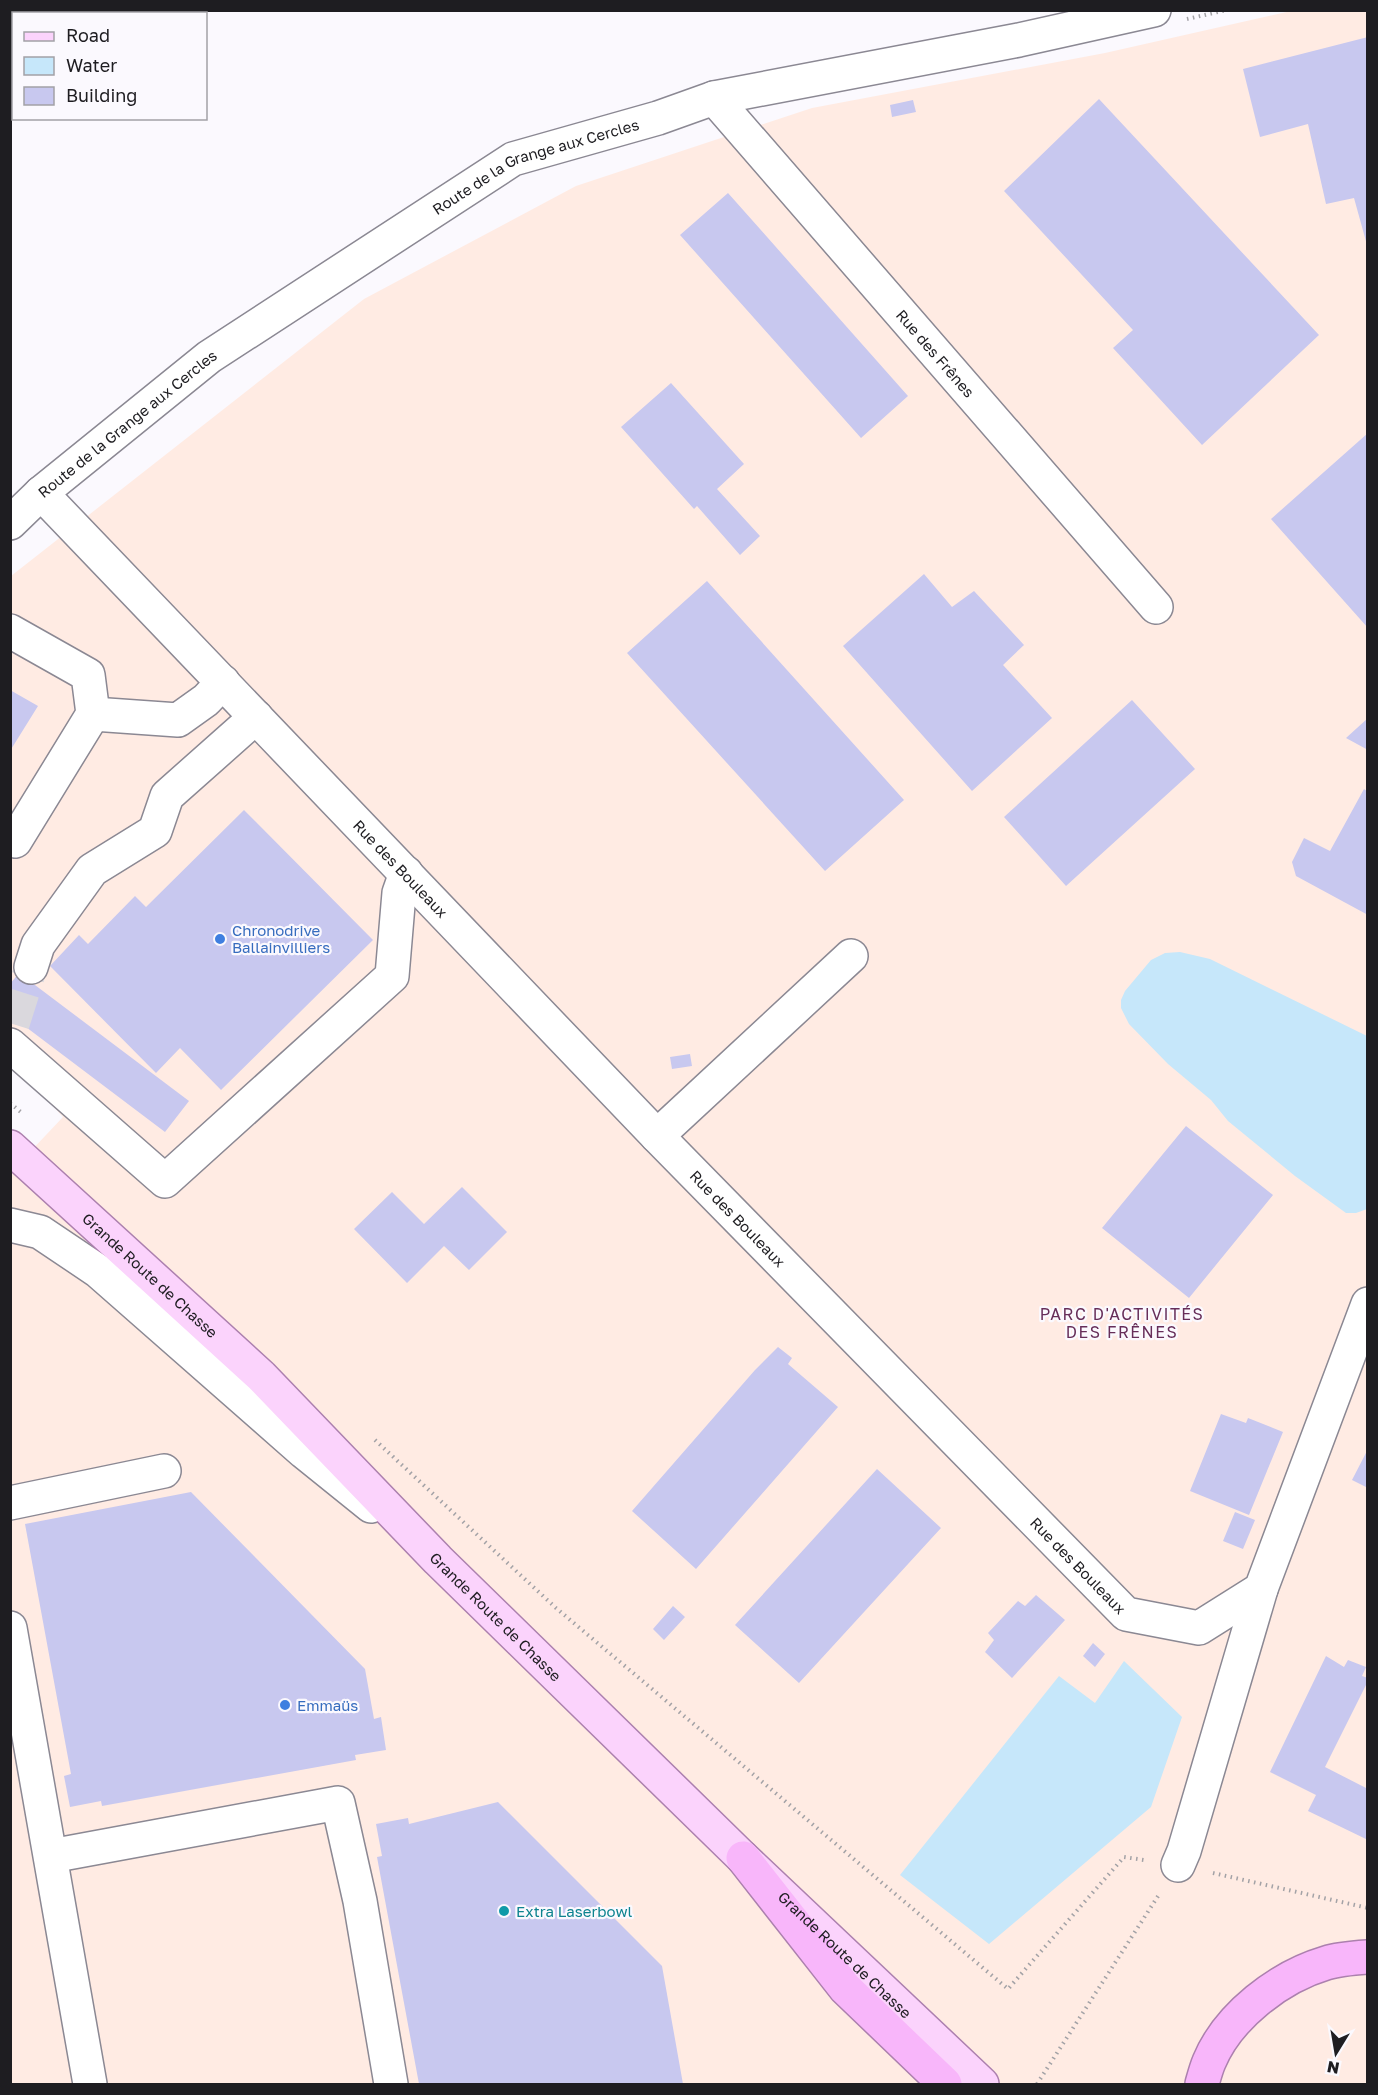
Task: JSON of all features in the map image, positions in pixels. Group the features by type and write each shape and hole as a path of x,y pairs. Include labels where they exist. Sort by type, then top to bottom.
{"highway":[{"path":"742,1858 845,1988 945,2085"},
{"path":"1202,2085 1209,2062 1228,2030 1258,2000 1294,1976 1319,1965 1368,1957"}],"main road":[{"name":"Grande Route de Chasse","path":"10,1148 261,1376 438,1560 742,1858 982,2085"}],"street":[{"name":"Route de la Grange aux Cercles","path":"10,523 41,493 209,357 513,159 658,118 714,98 1019,40 1109,15 1154,10"},
{"name":"Rue des Frênes","path":"714,98 1156,607"},
{"name":"Rue des Bouleaux","path":"41,493 657,1136 1126,1614 1199,1628 1261,1589"},
{"path":"10,631 88,675 93,714 15,841 10,838"},
{"path":"93,714 178,720 206,700 223,682"},
{"path":"31,967 38,945 92,870 155,831 167,796 256,717"},
{"path":"11,1036 165,1181 392,976 399,893 406,873"},
{"path":"657,1136 851,956"},
{"path":"10,1225 40,1232 98,1271 304,1452 438,1560"},
{"path":"1178,1865 1261,1589 1368,1304"},
{"path":"10,1503 164,1471"},
{"path":"10,1628 90,2085"},
{"path":"51,1856 338,1803 360,1901 391,2085"}],"path":[{"path":"10,1103 28,1119"},
{"path":"372,1437 556,1608 1008,1989 1124,1857 1178,1865 1368,1908"},
{"path":"1037,2085 1178,1865"}],"shaded area":[{"path":"1291,11 1367,11 1367,2084 11,2084 11,1172 63,1117 11,1061 11,576 364,299 576,186 812,108 1105,53"}],"water":[{"path":"1180,952 1210,959 1367,1036 1367,1209 1356,1213 1346,1213 1295,1176 1228,1121 1211,1100 1168,1064 1129,1024 1121,1008 1121,1000 1125,991 1151,960 1165,953"},
{"path":"1124,1661 1182,1717 1151,1807 989,1944 900,1875 1059,1676 1095,1703"}],"building":[{"path":"1368,37 1367,245 1354,198 1326,204 1308,124 1260,137 1243,69"},
{"path":"1099,99 1319,335 1202,445 1113,348 1133,330 1004,191"},
{"path":"913,100 916,112 892,117 890,105"},
{"path":"728,193 908,396 861,438 680,235"},
{"path":"671,383 744,464 717,489 760,536 740,555 697,506 694,509 621,427"},
{"path":"1368,433 1368,628 1271,519"},
{"path":"924,574 952,607 974,591 1024,645 1003,665 1052,718 972,791 843,646"},
{"path":"707,581 904,800 825,871 627,653"},
{"path":"10,690 38,706 10,751"},
{"path":"1132,700 1195,769 1066,886 1004,817"},
{"path":"1368,718 1368,750 1346,738"},
{"path":"1364,789 1368,792 1368,915 1296,876 1292,862 1304,838 1330,851"},
{"path":"244,810 373,940 221,1090 180,1048 156,1073 50,966 79,935 88,944 135,896 146,907"},
{"path":"19,973 189,1101 165,1132 10,1015 10,984"},
{"path":"690,1054 692,1066 672,1069 670,1057"},
{"path":"1186,1126 1273,1195 1189,1298 1102,1228"},
{"path":"462,1187 507,1232 469,1270 444,1246 407,1283 354,1229 392,1192 424,1224"},
{"path":"778,1347 792,1358 788,1364 838,1407 696,1569 632,1511 755,1370"},
{"path":"1221,1414 1246,1423 1248,1418 1283,1432 1249,1515 1190,1491"},
{"path":"1368,1449 1368,1488 1352,1480"},
{"path":"877,1469 941,1528 799,1683 735,1625"},
{"path":"191,1492 365,1669 374,1719 381,1717 386,1750 355,1755 356,1760 102,1806 101,1801 70,1807 64,1776 71,1774 25,1524"},
{"path":"1235,1512 1255,1520 1243,1549 1223,1541"},
{"path":"1036,1595 1065,1620 1012,1678 985,1652 994,1640 988,1633 1018,1601 1025,1606"},
{"path":"673,1606 685,1617 664,1640 653,1629"},
{"path":"1093,1643 1105,1654 1095,1667 1083,1656"},
{"path":"1326,1656 1344,1667 1348,1660 1366,1667 1362,1676 1368,1678 1368,1681 1325,1767 1368,1789 1368,1840 1308,1811 1316,1795 1270,1772"},
{"name":"Extra Laserbowl","path":"498,1802 662,1966 683,2084 419,2084 377,1857 382,1856 376,1824 408,1818 409,1824"}],"tunnel":[{"path":"13,1024 31,967"}],"place":[{"name":"Chronodrive Ballainvilliers","path":"220,939"},
{"name":"Emmaüs","path":"285,1705"},
{"name":"Extra Laserbowl","path":"504,1911"}],"district":[{"name":"PARC D'ACTIVITÉS DES FRÊNES","path":"1122,1323"}]}
